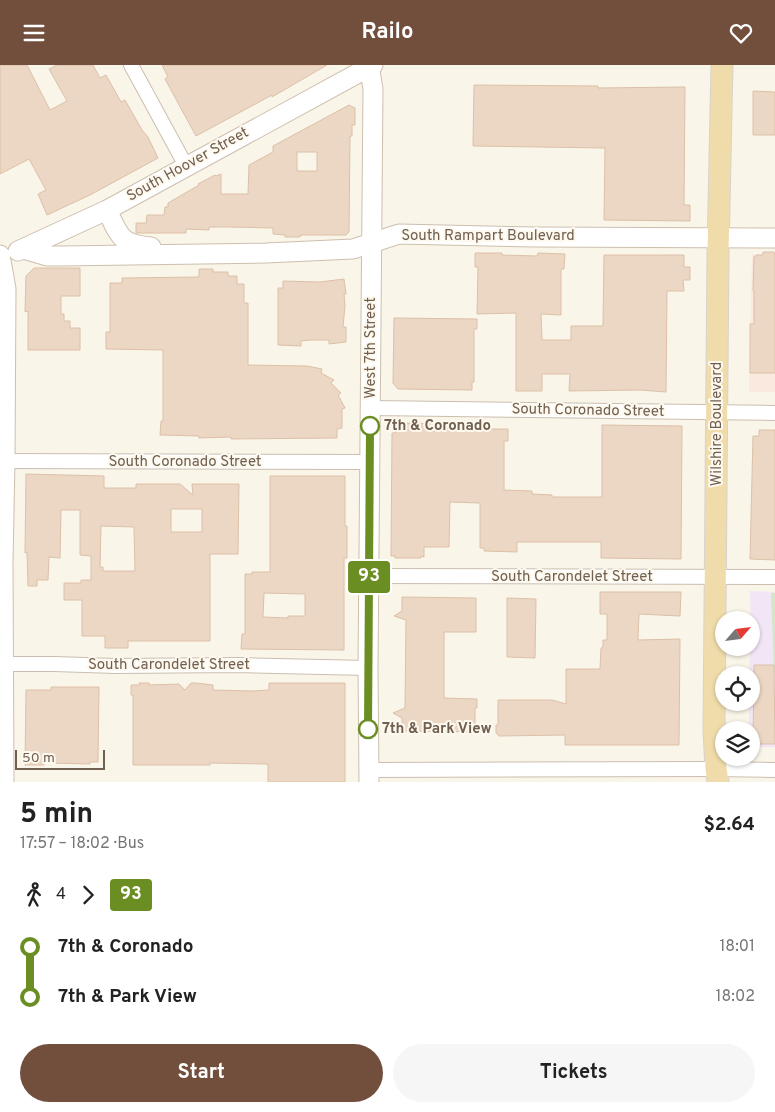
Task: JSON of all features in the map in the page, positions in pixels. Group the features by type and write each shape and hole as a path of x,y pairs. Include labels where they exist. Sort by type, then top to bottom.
{"main road":[{"name":"Wilshire Boulevard","path":"717,775 714,731 718,237 722,65"}],"street":[{"path":"131,65 186,166"},
{"name":"South Hoover Street","path":"0,258 108,209 371,66"},
{"name":"West 7th Street","path":"369,776 368,668 373,89 371,66"},
{"path":"108,209 118,232 132,245 161,248 179,253"},
{"name":"South Rampart Boulevard","path":"23,249 47,256 266,253 353,249 399,234 536,237 775,238"},
{"path":"0,258 6,289 2,664 4,782"},
{"name":"South Coronado Street","path":"370,408 775,413"},
{"name":"South Coronado Street","path":"3,461 370,462"},
{"name":"South Carondelet Street","path":"369,576 775,577"},
{"name":"South Carondelet Street","path":"2,664 116,666 237,665 368,668"},
{"path":"369,776 717,775 775,770"}],"shaded area":[{"path":"752,254 775,255 775,392 749,392"},
{"path":"750,591 775,592 775,747 760,747 760,721 749,721 749,711 760,711 760,666 749,666 750,656 760,656 760,611 750,611"}],"green space":[{"path":"771,593 775,593 775,672 774,672"}],"building":[{"path":"0,65 27,65 50,110 67,101 49,69 57,65 93,65 100,78 106,75 121,102 125,100 148,137 158,158 90,195 47,215 38,194 46,190 29,159 0,174"},
{"path":"162,65 327,65 272,97 272,95 196,136 165,79 168,77"},
{"path":"474,85 598,86 598,88 685,87 684,205 690,205 690,221 604,220 605,148 473,146"},
{"path":"753,91 775,92 775,135 753,135"},
{"path":"349,105 355,108 355,125 352,125 352,136 350,136 349,232 346,235 285,237 285,235 273,234 273,228 230,227 209,227 209,230 186,229 186,233 136,233 136,223 146,223 147,215 164,215 165,207 168,207 168,203 215,175 221,174 221,194 248,194 249,165 273,152 273,146","holes":["297,152 317,152 317,171 297,171"]},
{"path":"763,252 774,252 775,255 775,373 750,373 750,324 754,324 754,257 763,255"},
{"path":"475,253 537,256 538,253 565,254 564,269 561,269 561,315 541,314 542,340 571,340 571,326 603,326 604,255 684,255 684,267 690,267 690,280 683,280 684,291 667,291 666,392 640,390 569,391 570,374 542,374 542,391 516,391 516,313 477,314 478,267 475,267"},
{"path":"34,268 80,268 80,296 61,296 61,314 64,314 64,321 70,321 70,328 80,328 80,350 28,350 28,311 25,312 26,276"},
{"path":"199,269 213,269 213,272 228,272 228,276 237,276 237,284 244,284 244,303 248,303 248,365 307,366 322,369 321,373 334,380 331,383 341,393 338,395 345,408 342,409 342,428 337,429 337,438 231,439 231,437 199,438 199,436 160,435 161,421 163,421 163,350 106,349 106,332 110,332 110,283 122,283 122,278 199,277"},
{"path":"344,279 346,294 344,294 343,327 346,327 346,342 329,344 329,340 310,340 301,341 301,346 278,345 278,288 283,288 283,281 320,282"},
{"path":"394,318 477,319 477,329 474,329 474,382 472,382 472,390 398,389 393,383"},
{"path":"395,423 469,424 469,429 508,429 508,441 504,441 504,490 532,491 532,494 552,495 552,497 602,497 602,425 682,426 681,559 601,558 601,542 517,542 517,552 484,551 484,548 480,548 480,503 450,502 449,547 424,547 424,557 421,556 421,558 395,558 395,556 391,556 392,433 395,433"},
{"path":"759,430 775,430 775,560 750,559 753,436 759,436"},
{"path":"26,474 104,476 104,488 136,488 136,484 180,484 193,495 192,484 239,484 238,554 210,554 210,641 128,641 128,648 105,648 105,636 82,636 82,600 64,600 64,583 81,583 81,580 91,580 91,556 80,555 80,510 61,510 60,558 49,557 48,580 37,580 37,586 28,586 27,552 25,553","holes":["171,509 202,509 202,532 171,532","101,526 134,527 135,571 103,571 103,567 100,567"]},
{"path":"270,476 345,476 347,558 344,558 344,650 241,649 242,634 245,634 245,574 270,572","holes":["264,593 305,594 305,616 288,616 288,618 263,617"]},
{"path":"600,592 681,592 680,616 639,614 638,640 680,639 679,745 565,745 565,735 499,736 496,733 496,725 498,725 498,700 552,700 566,704 566,669 600,669 601,648 603,647 603,640 607,640 607,614 600,614"},
{"path":"402,597 476,598 476,632 444,632 444,698 477,699 475,732 402,731 402,718 393,713 405,708 406,620 394,616 402,611"},
{"path":"507,598 536,599 535,658 507,657"},
{"path":"774,665 775,744 760,744 760,721 753,721 753,711 760,711 760,666 754,666"},
{"path":"139,683 149,683 149,685 179,684 185,690 191,683 196,683 213,685 213,690 252,691 269,690 269,683 345,683 345,782 268,782 268,764 133,765 133,695 131,695 131,685 140,685"},
{"path":"51,687 99,687 98,762 90,762 90,764 44,763 44,765 25,765 26,690 51,690"}],"bus line":[{"name":"93","path":"368,729 370,426"}],"place":[{"name":"7th & Coronado","path":"370,426"},
{"name":"7th & Park View","path":"368,729"}]}
